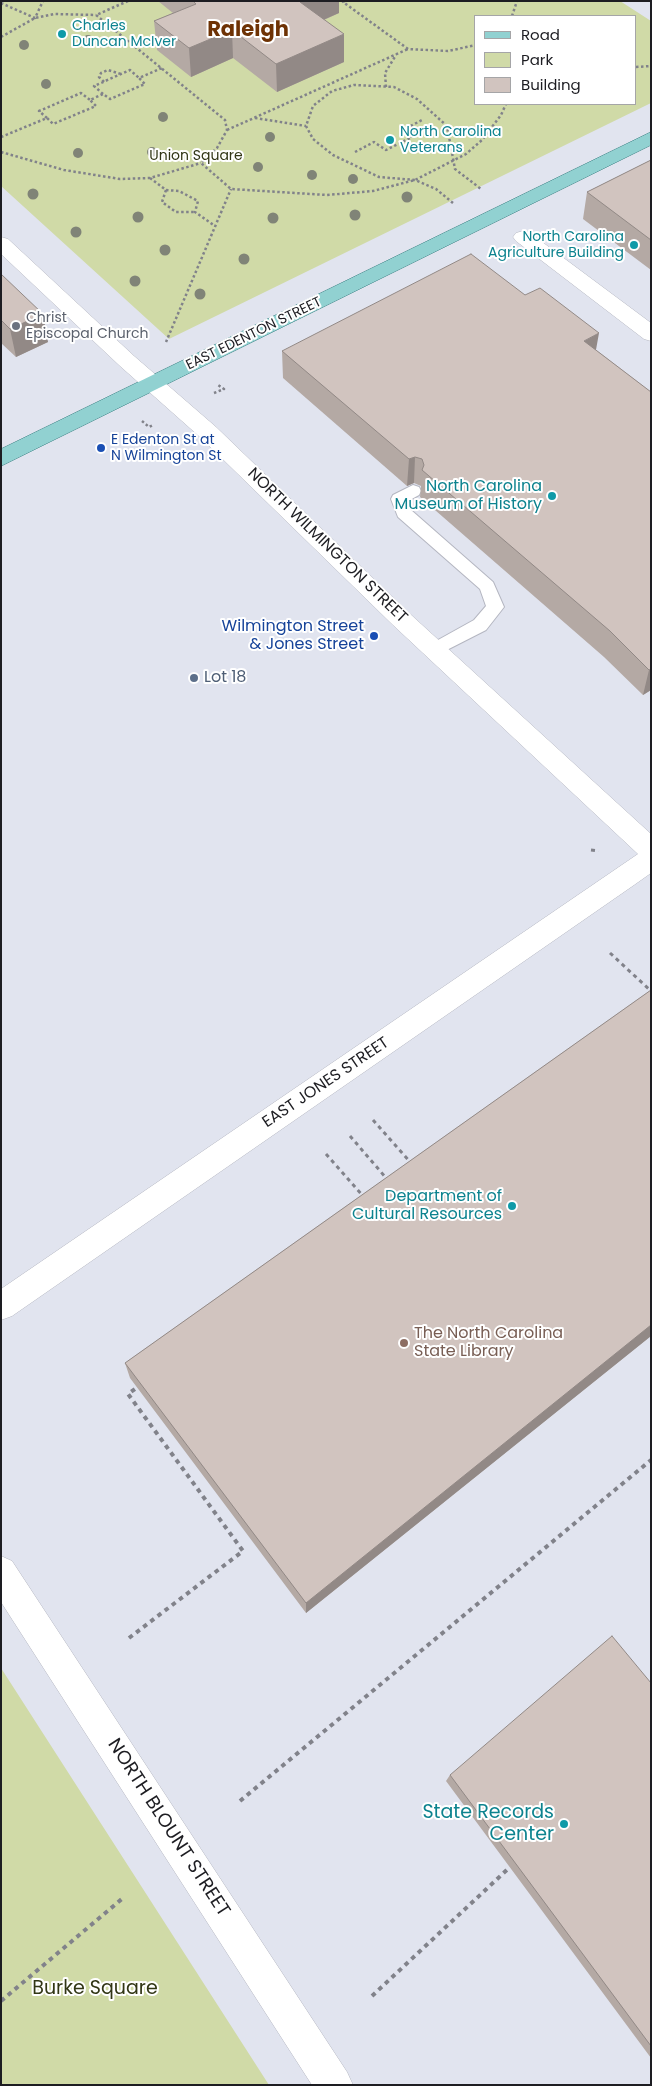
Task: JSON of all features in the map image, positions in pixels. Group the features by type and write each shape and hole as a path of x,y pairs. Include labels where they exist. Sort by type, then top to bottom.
{"main road":[{"name":"EAST EDENTON STREET","path":"1,458 651,138"},
{"path":"523,237 651,334"},
{"name":"NORTH WILMINGTON STREET","path":"1,243 127,361 208,432 435,650 651,850"},
{"name":"EAST JONES STREET","path":"1,1306 625,878 651,858"},
{"name":"NORTH BLOUNT STREET","path":"1,1572 334,2085"}],"lane":[{"path":"413,491 399,499 404,513 487,586 495,607 480,624 435,650"}],"path":[{"path":"34,18 43,1"},
{"path":"1,37 34,18 54,14 96,15 119,3 128,1"},
{"path":"343,1 408,49"},
{"path":"512,15 517,1"},
{"path":"1,3 34,18"},
{"path":"96,15 225,120 227,130"},
{"path":"1,152 64,170 120,179 150,178 201,163 217,148 227,130 408,49 448,51 474,45"},
{"path":"386,86 385,73 396,54"},
{"path":"637,66 651,66"},
{"path":"139,78 162,68"},
{"path":"104,82 99,77 101,72 108,70 121,74"},
{"path":"130,70 145,84 110,99 94,86 121,74 130,70"},
{"path":"452,201 436,189 414,180 379,177 359,170 340,159 313,139 306,126 313,106 332,91 354,85 394,87 417,100 447,126 454,169 479,188"},
{"path":"325,86 332,91"},
{"path":"82,93 90,100 96,106 53,124 39,111 82,93"},
{"path":"90,100 103,94"},
{"path":"201,163 231,189 327,195 373,192 414,180 466,154 482,140 505,105"},
{"path":"1,137 47,118"},
{"path":"253,118 277,120 306,126"},
{"path":"355,152 374,142 386,150 412,137 403,130 422,120"},
{"path":"340,159 344,157"},
{"path":"150,178 166,190 179,191 198,201 196,212"},
{"path":"167,342 231,189"},
{"path":"166,190 162,202 176,212 196,212 215,226"},
{"path":"214,393 224,389"},
{"path":"591,850 600,851"},
{"path":"610,953 651,991"},
{"path":"373,1120 412,1164"},
{"path":"350,1136 391,1183"},
{"path":"326,1154 367,1200"},
{"path":"129,1638 243,1551 128,1394 144,1382"},
{"path":"240,1801 651,1460"},
{"path":"372,1996 510,1867"},
{"path":"1,2001 123,1898"}],"green space":[{"name":"Union Square","path":"1,1 620,1 651,21 651,103 169,339 1,186"},
{"name":"Burke Square","path":"1,1668 269,2085 1,2085"}],"building":[{"path":"193,1 301,1 344,34 276,64 232,30 189,48 154,21 196,4"},
{"path":"651,160 651,240 587,192"},
{"path":"471,254 525,295 540,288 599,333 584,341 651,392 651,669 649,670 610,631 422,470 424,465 422,459 415,457 409,459 282,351"},
{"path":"1,274 43,314 10,329 1,320"},
{"name":"Department of Cultural Resources","path":"651,990 651,1325 306,1603 125,1363"},
{"name":"State Records Center","path":"612,1636 651,1683 651,2046 450,1775"}],"place":[{"name":"Charles Duncan McIver","path":"62,34"},
{"name":"North Carolina Veterans","path":"390,140"},
{"name":"North Carolina Agriculture Building","path":"634,245"},
{"name":"Christ Episcopal Church","path":"16,326"},
{"name":"E Edenton St at N Wilmington St","path":"101,448"},
{"name":"North Carolina Museum of History","path":"552,496"},
{"name":"Wilmington Street & Jones Street","path":"374,636"},
{"name":"Lot 18","path":"194,678"},
{"name":"Department of Cultural Resources","path":"512,1206"},
{"name":"The North Carolina State Library","path":"404,1343"},
{"name":"State Records Center","path":"564,1824"}],"district":[{"name":"Raleigh","path":"248,31"}]}
